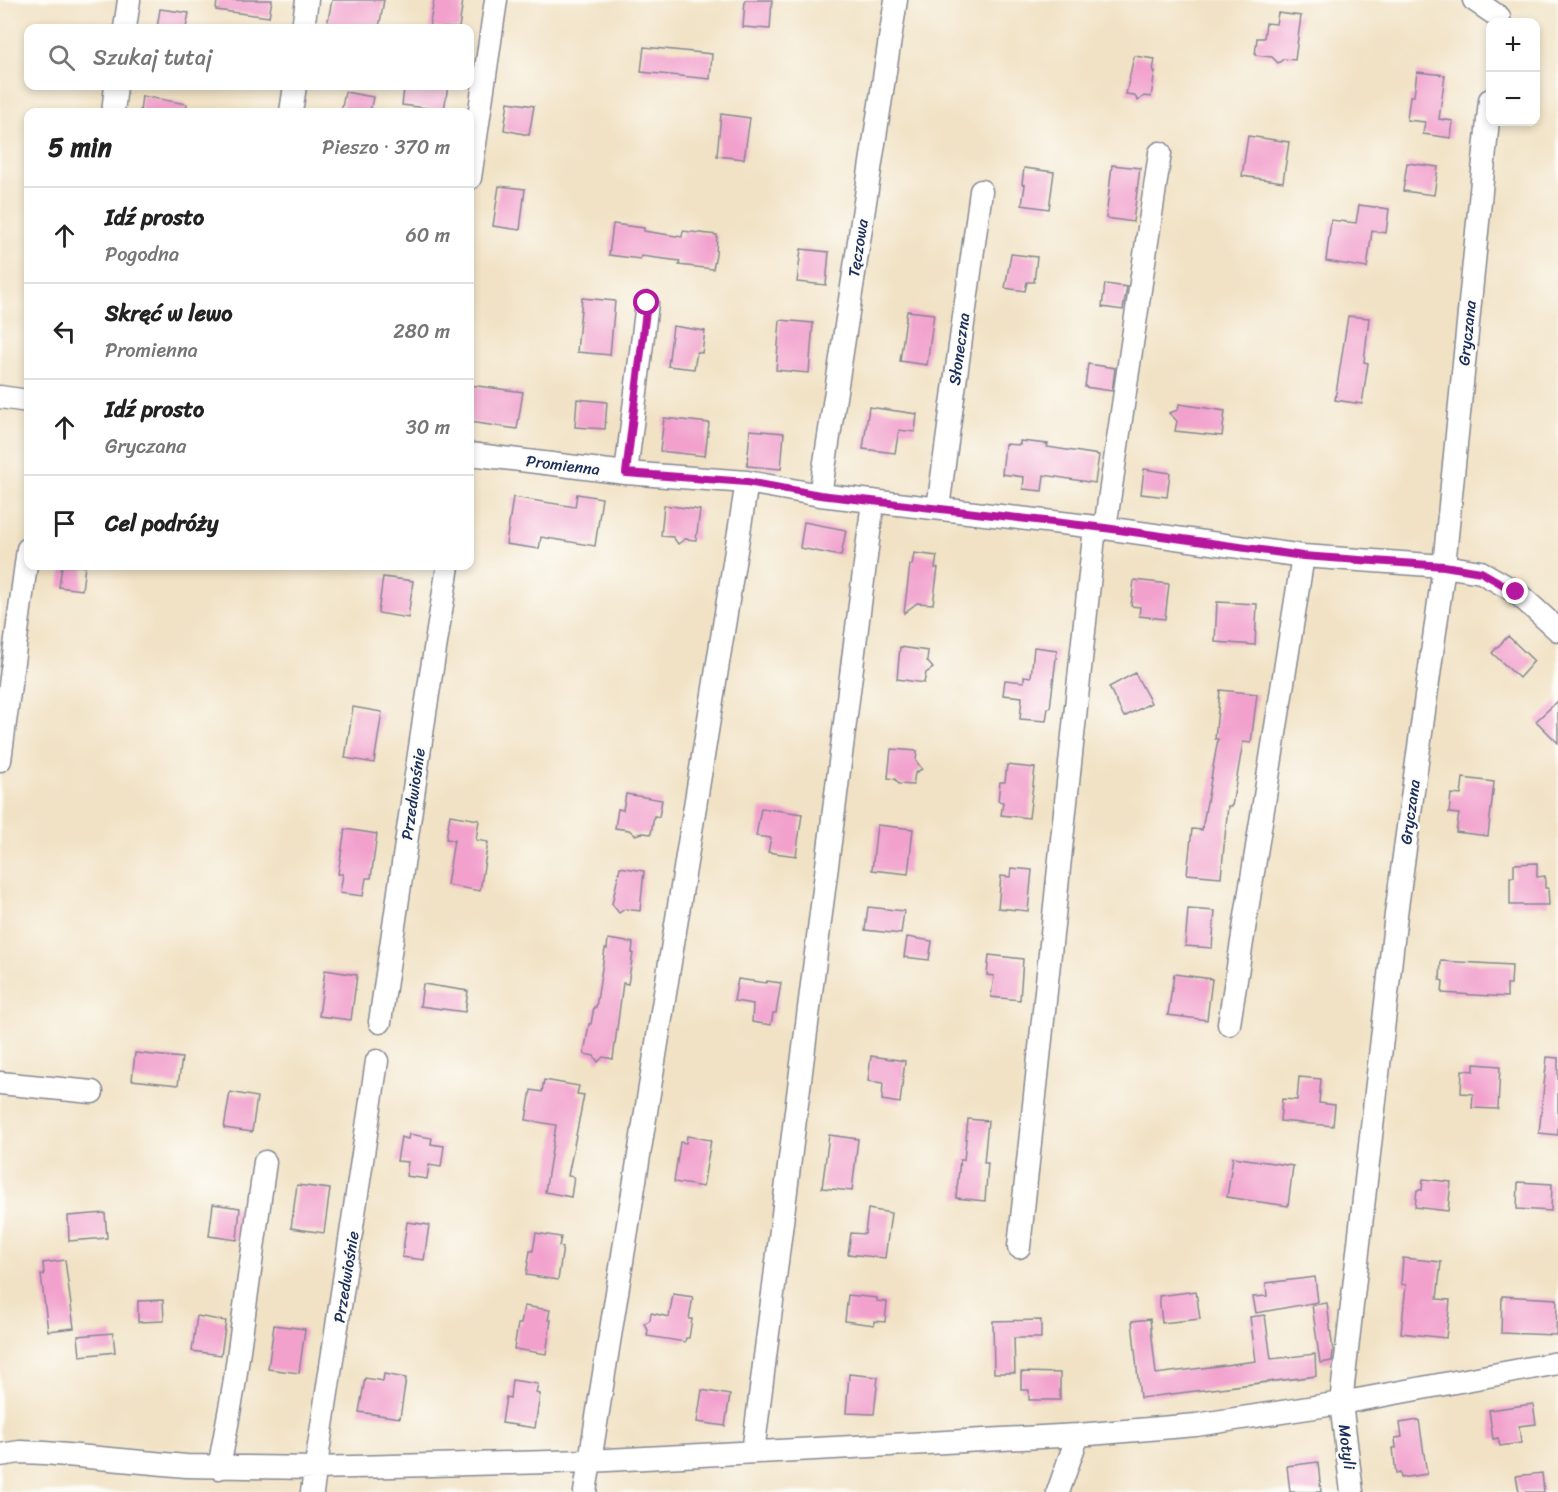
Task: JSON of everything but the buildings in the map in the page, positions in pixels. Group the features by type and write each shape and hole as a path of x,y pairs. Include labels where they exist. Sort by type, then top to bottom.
{"street":[{"path":"125,24 129,0"},
{"path":"304,24 307,0"},
{"path":"474,151 496,0"},
{"name":"Tęczowa","path":"820,495 896,0"},
{"path":"1474,0 1499,13"},
{"path":"114,108 116,90"},
{"path":"292,108 294,90"},
{"name":"Gryczana","path":"1341,1403 1396,914 1444,566 1488,126"},
{"path":"1019,1247 1100,527 1160,153"},
{"name":"Słoneczna","path":"938,508 981,191"},
{"path":"626,473 647,303"},
{"path":"0,397 24,400"},
{"name":"Promienna","path":"474,454 626,473 747,482 820,495 1100,527 1303,556 1444,566"},
{"path":"585,1492 747,482"},
{"path":"753,1452 873,501"},
{"path":"1229,1024 1303,556"},
{"path":"1444,566 1481,572 1490,577 1516,592 1558,630"},
{"path":"0,760 25,570"},
{"name":"Przedwiośnie","path":"380,1022 447,570"},
{"name":"Przedwiośnie","path":"312,1492 377,1061"},
{"path":"0,1083 92,1092"},
{"path":"219,1468 234,1386 266,1162"},
{"path":"0,1455 20,1452 45,1453 186,1467 316,1468 589,1461 1078,1435 1196,1425 1341,1403 1558,1363"},
{"name":"Motyli","path":"1341,1403 1352,1492"},
{"path":"1058,1492 1078,1435"}],"route":[{"path":"647,303 626,473 747,482 820,495 1105,528 1303,556 1444,566 1481,572 1516,592"}]}
